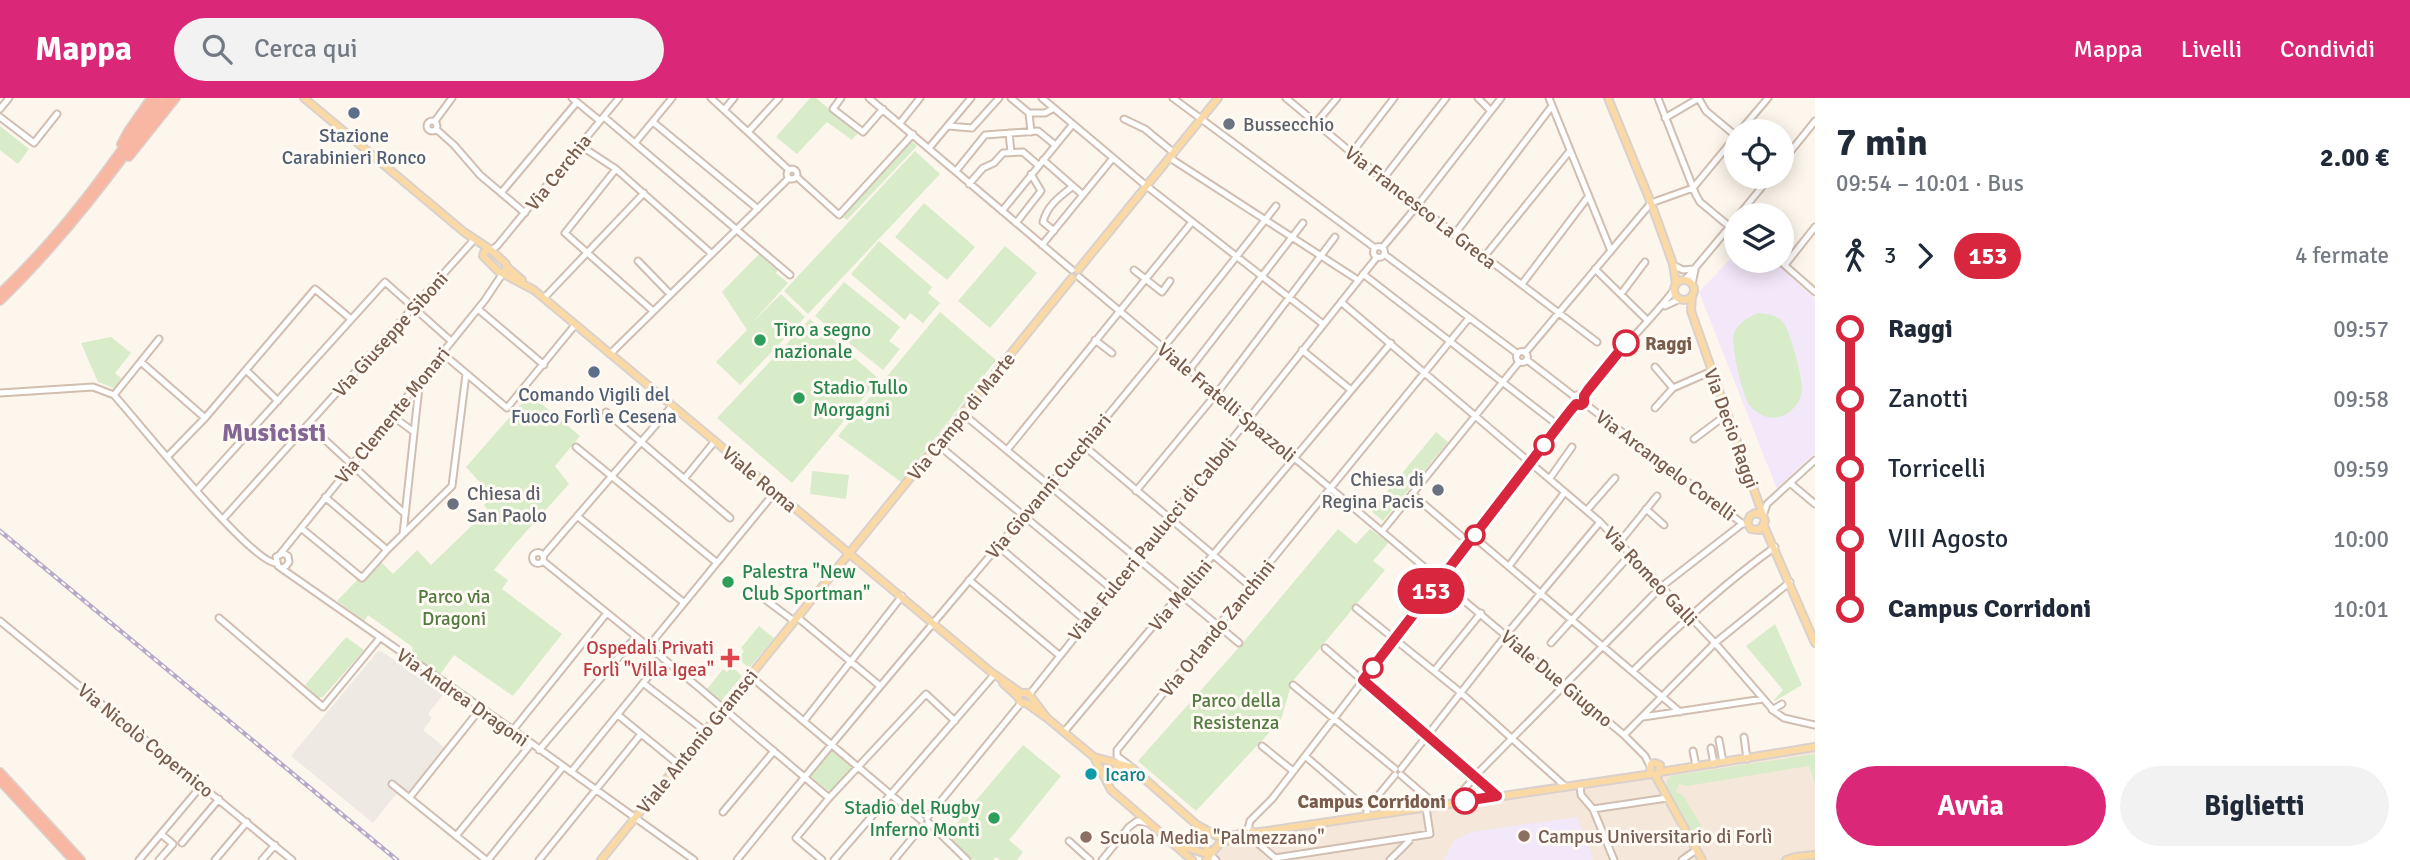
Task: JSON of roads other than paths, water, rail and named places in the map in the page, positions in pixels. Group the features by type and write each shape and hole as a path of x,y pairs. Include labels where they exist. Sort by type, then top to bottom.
{"highway":[{"path":"112,168 128,131 151,98"},
{"path":"0,300 35,267 68,230 159,98"},
{"path":"0,293 34,262 167,98"},
{"path":"112,168 138,148 176,98"},
{"path":"0,772 73,860"},
{"path":"0,781 30,808"},
{"path":"39,818 81,860"}],"main road":[{"path":"304,98 464,232 491,251 502,271"},
{"name":"Via Campo di Marte","path":"850,553 1218,98"},
{"name":"Via Decio Raggi","path":"1608,98 1682,284 1680,299 1691,311 1726,415 1763,504 1751,519 1764,526"},
{"path":"464,232 472,242 491,251 502,271"},
{"name":"Viale Roma","path":"502,271 544,299 993,673 1025,696 1094,757 1108,786"},
{"name":"Via Decio Raggi","path":"1682,284 1694,290 1691,311"},
{"path":"1680,299 1692,295"},
{"path":"1751,519 1755,531 1772,544"},
{"path":"1755,531 1764,526 1815,643"},
{"name":"Viale Antonio Gramsci","path":"601,860 850,553"},
{"path":"1094,757 1131,767 1198,828 1221,838 1367,813 1426,808 1580,785 1654,770 1714,764 1815,747"},
{"path":"1131,767 1121,767 1113,771 1108,777 1108,786 1192,860"},
{"path":"1654,770 1702,860"},
{"path":"1178,845 1192,842 1198,828"},
{"path":"1198,828 1211,858"},
{"path":"1211,858 1224,841 1248,833"},
{"path":"1178,845 1211,858"},
{"path":"1786,860 1815,855"}],"street":[{"path":"0,109 9,98"},
{"path":"452,98 435,121 429,122 427,126 430,130 436,129 480,175 525,213"},
{"name":"Via Cerchia","path":"491,251 619,98"},
{"path":"635,143 672,98"},
{"path":"711,98 789,170 795,170 797,177 839,215 913,134"},
{"path":"724,110 734,98"},
{"path":"748,132 779,98"},
{"path":"841,98 833,109 863,132 883,108"},
{"name":"Viale Fratelli Spazzoli","path":"869,98 1440,580"},
{"path":"900,123 920,98"},
{"path":"929,148 971,98"},
{"path":"972,128 999,98"},
{"path":"1011,98 1030,113 1045,113 1054,108"},
{"path":"1042,98 1147,186 1323,324"},
{"path":"1173,98 1517,354 1525,353 1651,203 1693,188 1724,151"},
{"name":"Via Francesco La Greca","path":"1286,98 1351,154 1454,235 1597,342"},
{"path":"1316,122 1337,98"},
{"path":"1351,154 1394,98"},
{"path":"1383,179 1446,98"},
{"path":"1478,98 1491,111"},
{"path":"1380,250 1418,206 1501,98"},
{"path":"1549,98 1611,251"},
{"path":"1658,98 1700,202 1724,222"},
{"path":"1665,118 1699,98 1706,111 1724,126"},
{"path":"1750,119 1768,98"},
{"path":"501,193 574,100 635,143 790,275"},
{"path":"1454,235 1552,106"},
{"path":"1030,113 1031,132"},
{"path":"0,117 33,143 57,114"},
{"path":"1125,119 1145,130 1172,155 1358,280"},
{"path":"1794,147 1815,121"},
{"path":"653,122 758,209"},
{"path":"1002,211 1073,124"},
{"path":"948,125 972,128 984,137"},
{"path":"956,171 985,135 1038,131 1054,144"},
{"path":"1009,133 1011,152"},
{"path":"581,146 616,169 712,254"},
{"path":"969,184 983,168 995,163 1003,153 1023,152 1083,195"},
{"path":"1484,257 1569,152"},
{"path":"1042,245 1113,158"},
{"path":"616,169 565,233 653,311"},
{"path":"789,170 789,178"},
{"path":"1016,223 1041,191 1031,174"},
{"path":"610,354 789,178 797,177"},
{"path":"1054,231 1043,222 1045,214 1058,198 1072,187"},
{"path":"1749,203 1760,189"},
{"path":"544,299 644,193"},
{"path":"1522,284 1588,197"},
{"path":"1031,204 1045,214"},
{"name":"Via Giovanni Cucchiari","path":"737,860 1164,348 1276,206"},
{"path":"1007,450 1192,222"},
{"path":"1190,369 1303,223"},
{"path":"1794,250 1815,227"},
{"path":"1525,353 1527,360 1581,405 1618,351 1682,284 1724,234"},
{"path":"1136,491 1217,393 1335,237"},
{"name":"Via Giuseppe Siboni","path":"223,519 472,242"},
{"name":"Viale Fulceri Paulucci di Calboli","path":"894,860 1377,257 1374,253 1380,250"},
{"path":"638,261 670,294"},
{"path":"1620,294 1645,262"},
{"path":"1673,264 1683,270 1696,268"},
{"path":"1595,269 1647,320"},
{"path":"1134,270 1162,292 1170,281"},
{"name":"Via Clemente Monari","path":"285,566 287,545 478,309 502,271"},
{"path":"1793,273 1815,292"},
{"path":"1363,274 1559,426"},
{"path":"197,490 385,282 451,341"},
{"path":"168,456 205,418 315,289 351,319"},
{"path":"1659,309 1680,299"},
{"name":"Via Romeo Galli","path":"1341,302 1600,522 1715,643 1773,710"},
{"path":"478,309 544,365"},
{"name":"Via Orlando Zanchini","path":"1131,767 1117,756 1118,750 1469,318"},
{"path":"442,353 507,408 575,325"},
{"path":"114,395 159,339"},
{"path":"1095,340 1112,354"},
{"name":"Via Mellini","path":"1064,732 1391,343"},
{"path":"1302,350 1350,390"},
{"path":"1517,354 1519,362"},
{"path":"1382,530 1519,362 1527,360"},
{"path":"141,362 205,418"},
{"path":"1655,367 1673,388"},
{"path":"246,370 278,401"},
{"path":"1655,408 1673,388 1712,370"},
{"path":"301,528 362,578 452,486 466,374"},
{"path":"403,534 418,382"},
{"path":"0,393 93,387 114,395 247,545 269,562 275,563 276,557 284,555"},
{"path":"1426,808 1430,834 1275,858 1248,833 1250,821 1272,799 1395,640 1559,426 1579,394 1584,400"},
{"name":"Via Arcangelo Corelli","path":"1584,400 1751,519"},
{"path":"672,406 543,558 829,798"},
{"path":"606,412 730,518"},
{"path":"962,414 1239,643"},
{"path":"391,415 414,432"},
{"path":"1694,439 1726,415"},
{"path":"309,425 405,513"},
{"path":"684,479 715,441"},
{"path":"937,444 1112,589"},
{"path":"1083,445 1250,586"},
{"path":"576,447 716,562"},
{"path":"1550,478 1572,447"},
{"path":"1763,504 1815,460"},
{"path":"1587,510 1615,478"},
{"path":"1790,483 1815,505"},
{"path":"648,647 775,492"},
{"path":"1509,566 1565,492"},
{"path":"1412,494 1461,536"},
{"path":"1619,543 1657,496"},
{"path":"325,497 387,550"},
{"path":"1646,509 1664,525"},
{"path":"577,516 682,603"},
{"path":"1458,797 1475,776 1661,587 1751,519"},
{"path":"1305,756 1367,813 1460,692 1600,522"},
{"path":"1474,537 1680,712"},
{"path":"1633,671 1688,617 1772,544"},
{"path":"998,546 1086,621"},
{"path":"1551,643 1630,555"},
{"name":"Via Andrea Dragoni","path":"275,563 285,566 291,574 379,639 513,730 694,860"},
{"path":"969,580 1059,654"},
{"name":"Viale Due Giugno","path":"1440,580 1624,736 1654,770"},
{"path":"1624,736 1715,643 1790,582"},
{"path":"755,592 796,619 880,686"},
{"path":"804,721 902,596"},
{"path":"1356,608 1460,692 1566,787"},
{"path":"513,730 607,613"},
{"path":"1434,671 1481,613"},
{"path":"219,618 323,706 379,639"},
{"name":"Via Nicolò Copernico","path":"0,621 292,860"},
{"path":"539,750 636,637"},
{"path":"1325,648 1497,796"},
{"path":"834,860 955,721 993,673"},
{"path":"750,676 967,860"},
{"path":"571,772 648,677"},
{"path":"643,683 705,731"},
{"path":"1293,685 1437,806"},
{"path":"822,860 796,838 829,798 926,694 955,721"},
{"path":"1643,717 1763,699"},
{"path":"1782,704 1773,710 1784,718 1815,724"},
{"path":"410,797 481,708"},
{"path":"618,715 678,764"},
{"path":"538,860 641,734"},
{"path":"1744,737 1746,759"},
{"path":"1719,740 1723,762"},
{"path":"456,836 531,744"},
{"path":"1262,746 1293,771"},
{"path":"1711,748 1714,764"},
{"path":"723,812 774,751"},
{"path":"1693,751 1696,766"},
{"path":"392,784 487,860 563,766"},
{"path":"139,860 202,785"},
{"path":"1580,785 1582,797 1593,809 1615,860"},
{"path":"1593,809 1667,798"},
{"path":"182,843 219,799"},
{"path":"1129,827 1133,817 1132,809"},
{"path":"1101,860 1129,827 1138,821 1149,823"},
{"path":"215,860 247,822"},
{"path":"159,860 173,844 160,834"},
{"path":"1390,860 1410,837"},
{"path":"1069,841 1090,860"},
{"path":"262,860 275,845"},
{"path":"1682,860 1696,850"}],"railway":[{"path":"0,531 397,860"}],"place":[{"name":"Stazione Carabinieri Ronco","path":"354,113"},
{"name":"Bussecchio","path":"1229,124"},
{"name":"Tiro a segno nazionale","path":"760,340"},
{"name":"Raggi","path":"1626,343"},
{"name":"Comando Vigili del Fuoco Forlì e Cesena","path":"594,372"},
{"name":"Stadio Tullo Morgagni","path":"799,398"},
{"name":"Chiesa di Regina Pacis","path":"1438,490"},
{"name":"Chiesa di San Paolo","path":"453,504"},
{"name":"Palestra \"New Club Sportman\"","path":"728,582"},
{"name":"Ospedali Privati Forlì \"Villa Igea\"","path":"730,658"},
{"name":"Icaro","path":"1091,774"},
{"name":"Campus Corridoni","path":"1465,801"},
{"name":"Stadio del Rugby Inferno Monti","path":"994,818"},
{"name":"Campus Universitario di Forlì","path":"1524,836"},
{"name":"Scuola Media \"Palmezzano\"","path":"1086,837"}],"district":[{"name":"Musicisti","path":"274,432"}],"park label":[{"name":"Parco via Dragoni","path":"454,607"},
{"name":"Parco della Resistenza","path":"1236,711"}]}
